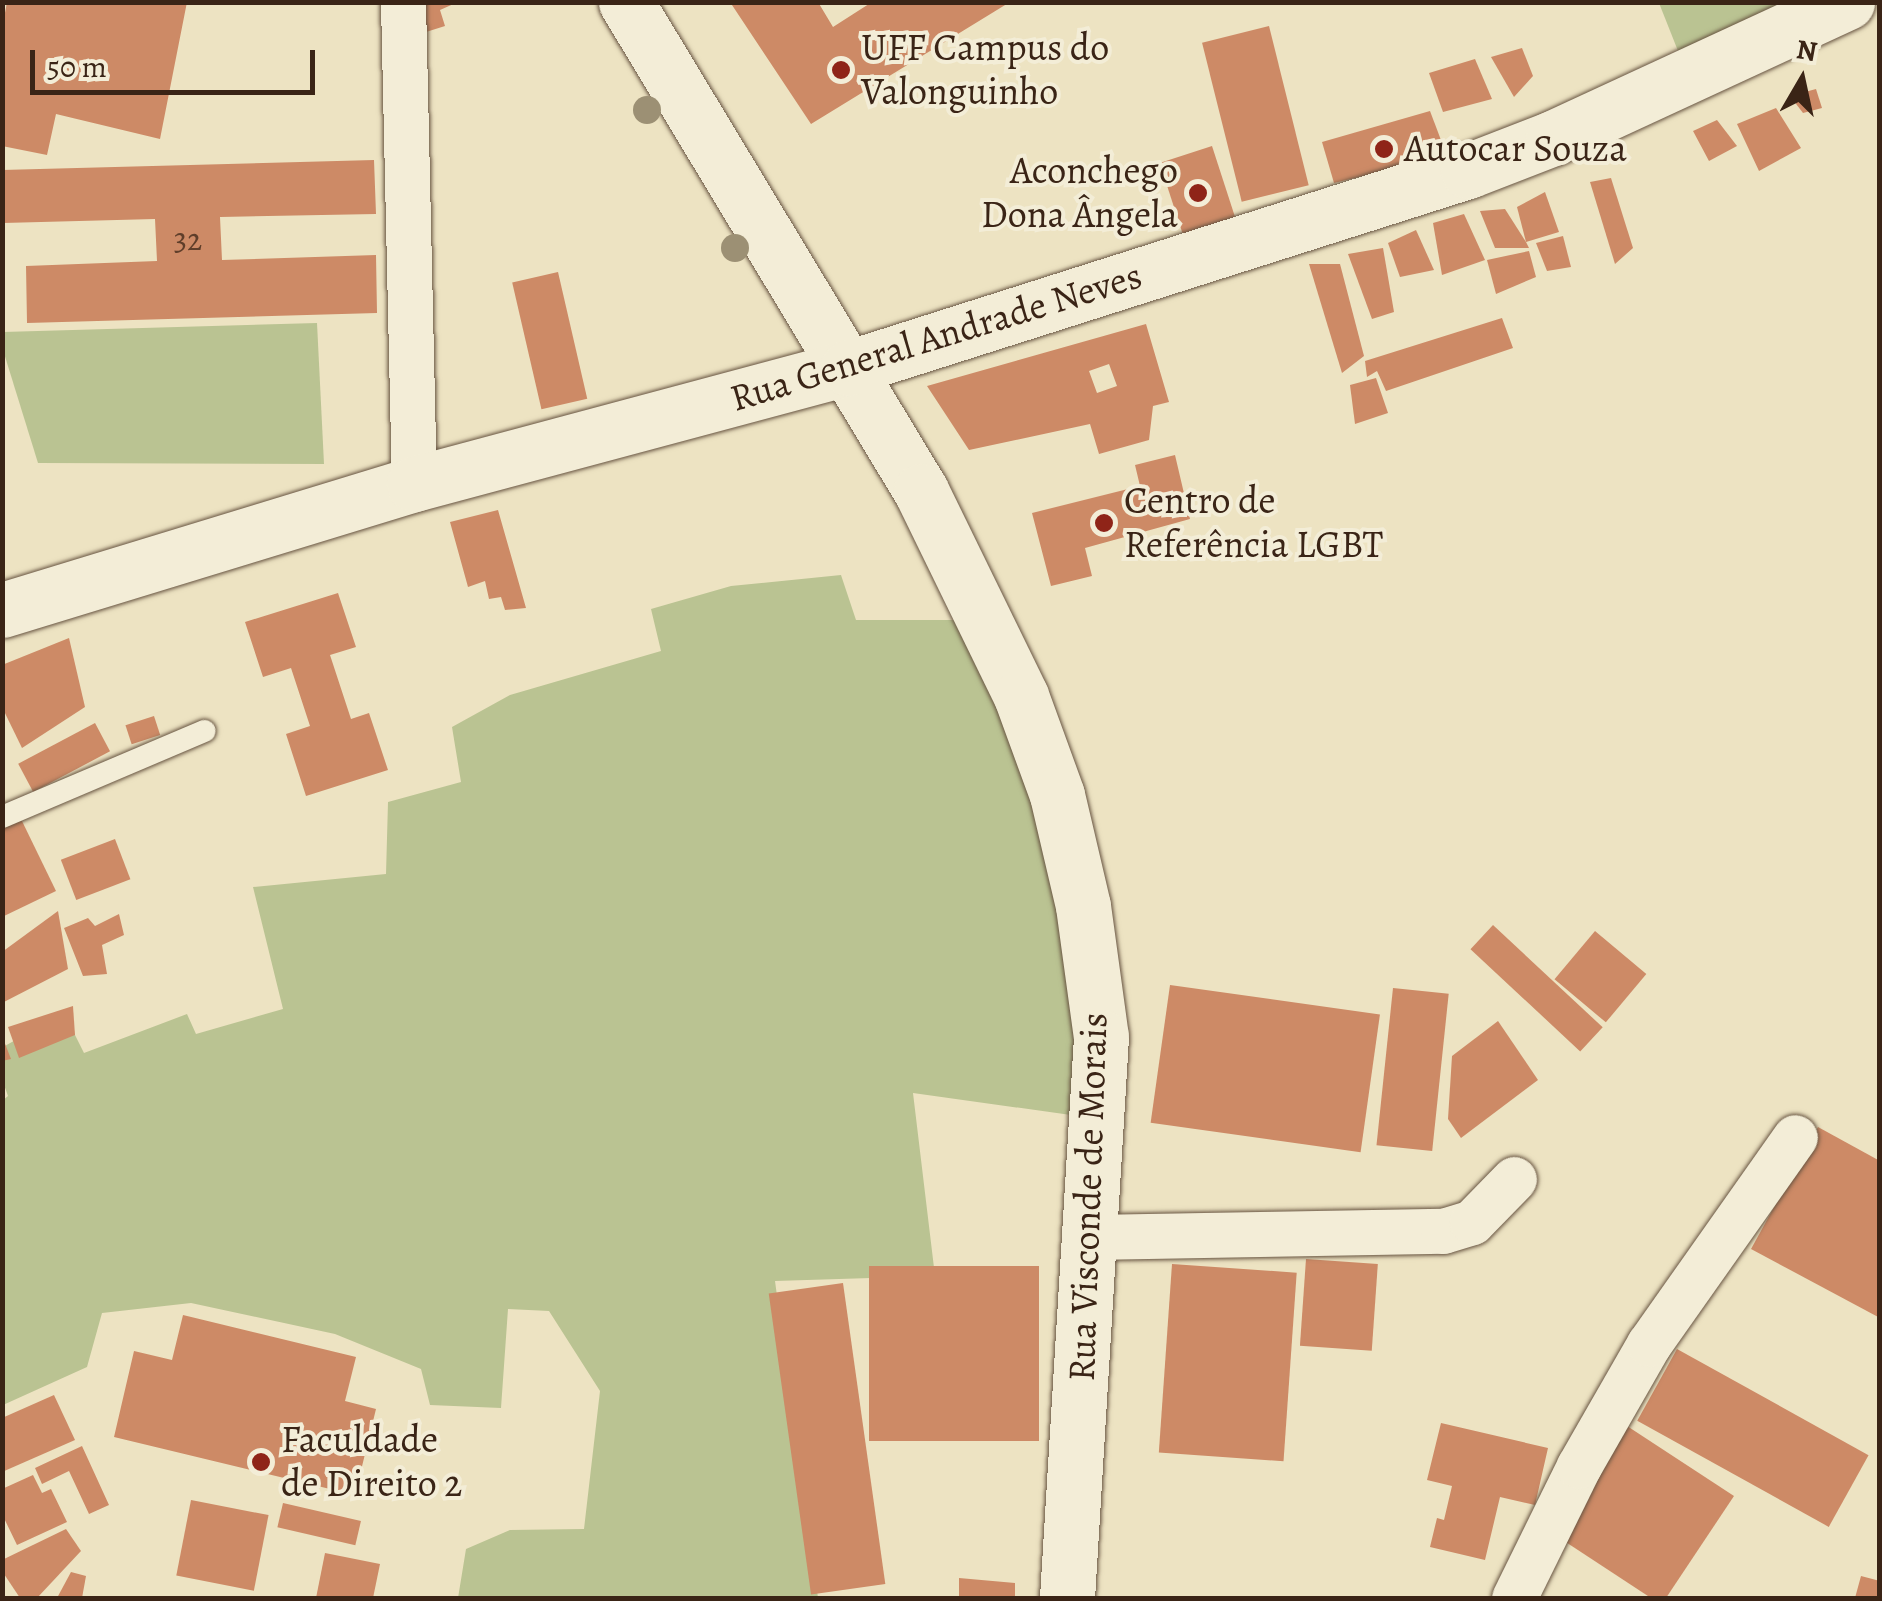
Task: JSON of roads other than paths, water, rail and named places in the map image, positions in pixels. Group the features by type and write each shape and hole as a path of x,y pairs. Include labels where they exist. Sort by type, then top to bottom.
{"street":[{"path":"403,2 414,484"},
{"name":"Rua Visconde de Morais","path":"626,2 921,492 1021,696 1057,796 1083,906 1101,1037 1092,1236 1067,1598"},
{"name":"Rua General Andrade Neves","path":"2,610 414,484 848,368 1468,171 1553,138 1847,2"},
{"path":"1514,1598 1579,1466 1650,1344 1795,1137"},
{"path":"1092,1236 1443,1231 1472,1222 1514,1179"}],"lane":[{"path":"2,817 205,731"}],"place":[{"name":"UFF Campus do Valonguinho","path":"841,70"},
{"name":"Autocar Souza","path":"1384,149"},
{"name":"Aconchego Dona Ângela","path":"1198,193"},
{"name":"Centro de Referência LGBT","path":"1104,523"},
{"name":"Faculdade de Direito 2","path":"261,1462"}]}
